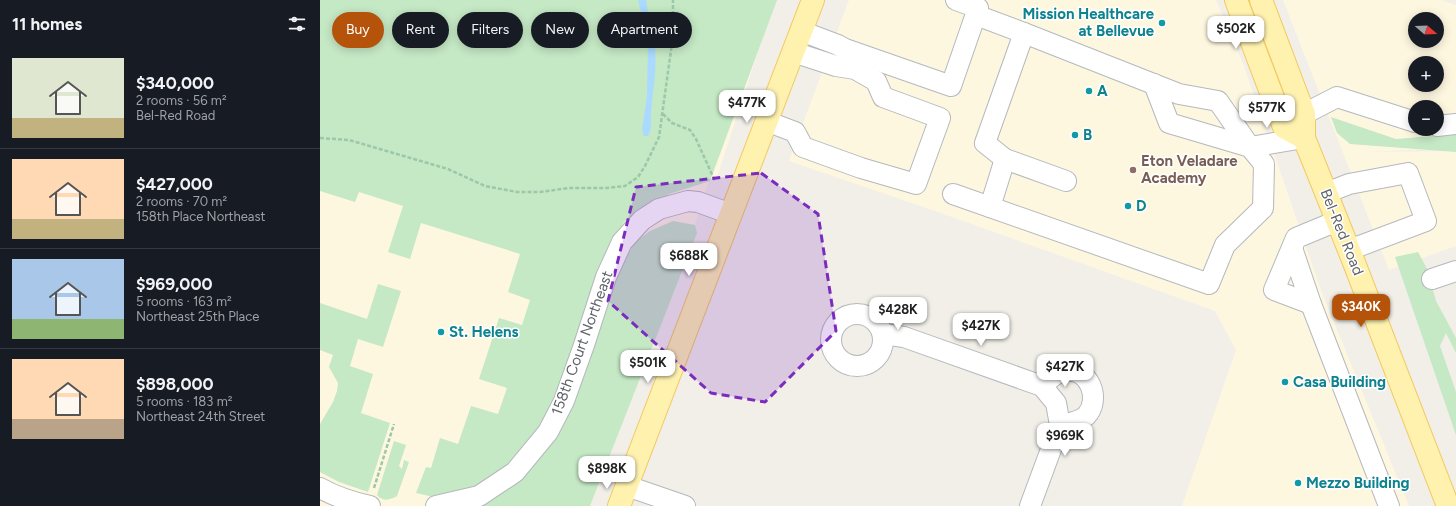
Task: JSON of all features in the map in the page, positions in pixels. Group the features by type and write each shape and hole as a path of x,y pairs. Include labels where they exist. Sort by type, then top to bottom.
{"main road":[{"path":"623,496 813,0"},
{"path":"1236,0 1284,128 1304,138"},
{"name":"Bel-Red Road","path":"1261,0 1304,114 1304,138 1349,250 1446,505"}],"street":[{"path":"801,31 845,49 951,86 978,8 956,0"},
{"path":"953,194 1210,284 1225,245 1263,208 1264,164 1250,147 1218,101 1179,94 976,15"},
{"path":"1024,33 985,143 1005,159 1066,181"},
{"path":"766,121 795,132 803,147 861,168 916,184 940,118 883,97 876,81 855,69 836,66 793,52"},
{"path":"1154,84 1169,123 1250,147 1304,138"},
{"path":"1304,114 1337,96 1408,120"},
{"path":"1444,125 1456,124"},
{"path":"990,207 1005,159"},
{"path":"1326,193 1349,184 1408,173 1426,221 1349,250"},
{"name":"158th Court Northeast","path":"436,506 479,496 516,472 548,432 564,401 606,277 622,242 642,220 659,209 688,201 698,202 731,214"},
{"path":"1311,304 1274,290 1296,238 1337,221"},
{"path":"1292,248 1311,304 1389,506"},
{"path":"1432,279 1456,271"},
{"path":"883,334 904,337 1042,386 1056,403 1060,425 1030,506"},
{"path":"1042,386 1054,375 1064,371 1071,371 1084,376 1092,387 1093,402 1086,416 1080,420 1060,425"},
{"path":"320,488 350,501 371,500"},
{"path":"623,496 685,506"}],"path":[{"path":"320,138 349,140 448,169 485,186 517,192 540,192 569,188 606,188 625,186 638,177 659,138 673,36 673,0"},
{"path":"662,114 672,123 690,130 696,139 715,181"},
{"path":"371,500 394,424"}],"highlighted area":[{"path":"761,173 818,214 836,331 765,402 711,393 608,301 636,187"}],"shaded area":[{"path":"320,0 775,0 718,174 708,183 695,225 697,233 590,506 320,506"},
{"path":"849,0 1216,0 1244,66 1322,293 1409,506 1182,506 1236,350 1215,311 938,212 789,161"},
{"path":"1283,0 1441,0 1456,5 1456,148 1362,152 1456,151 1456,246 1389,270"}],"green space":[{"path":"320,0 777,0 710,181 669,194 624,222 604,260 563,377 546,416 530,441 510,465 483,483 456,494 438,498 416,493 426,467 431,468 440,438 458,444 471,406 498,414 507,388 479,379 499,318 522,325 530,300 508,292 520,254 421,223 410,259 388,252 403,206 359,192 355,202 320,191"},
{"path":"1331,117 1396,139 1456,134 1456,152 1350,144 1337,133"},
{"path":"673,221 695,225 697,233 590,506 474,506 514,482 635,242 650,231"},
{"path":"1418,252 1427,269 1436,301 1456,338 1456,353 1446,333 1440,346 1456,392 1456,435 1395,257"},
{"path":"378,284 401,291 383,347 358,339 350,366 373,374 361,413 390,423 368,492 339,482 320,472 320,424 333,402 338,383 329,367 333,355 320,350 320,303 367,319"},
{"path":"394,441 406,445 399,466 402,469 404,460 409,462 397,496 389,499 382,499 377,495"}],"water":[{"path":"638,0 646,0 648,12 641,12"},
{"path":"648,48 655,48 651,124 648,136 644,136 642,130 647,96"}],"place":[{"name":"Mission Healthcare at Bellevue","path":"1162,23"},
{"name":"A","path":"1089,91"},
{"name":"B","path":"1075,135"},
{"name":"Eton Veladare Academy","path":"1133,170"},
{"name":"D","path":"1128,206"},
{"name":"St. Helens","path":"441,332"},
{"name":"Casa Building","path":"1285,382"},
{"name":"Mezzo Building","path":"1298,483"}]}
